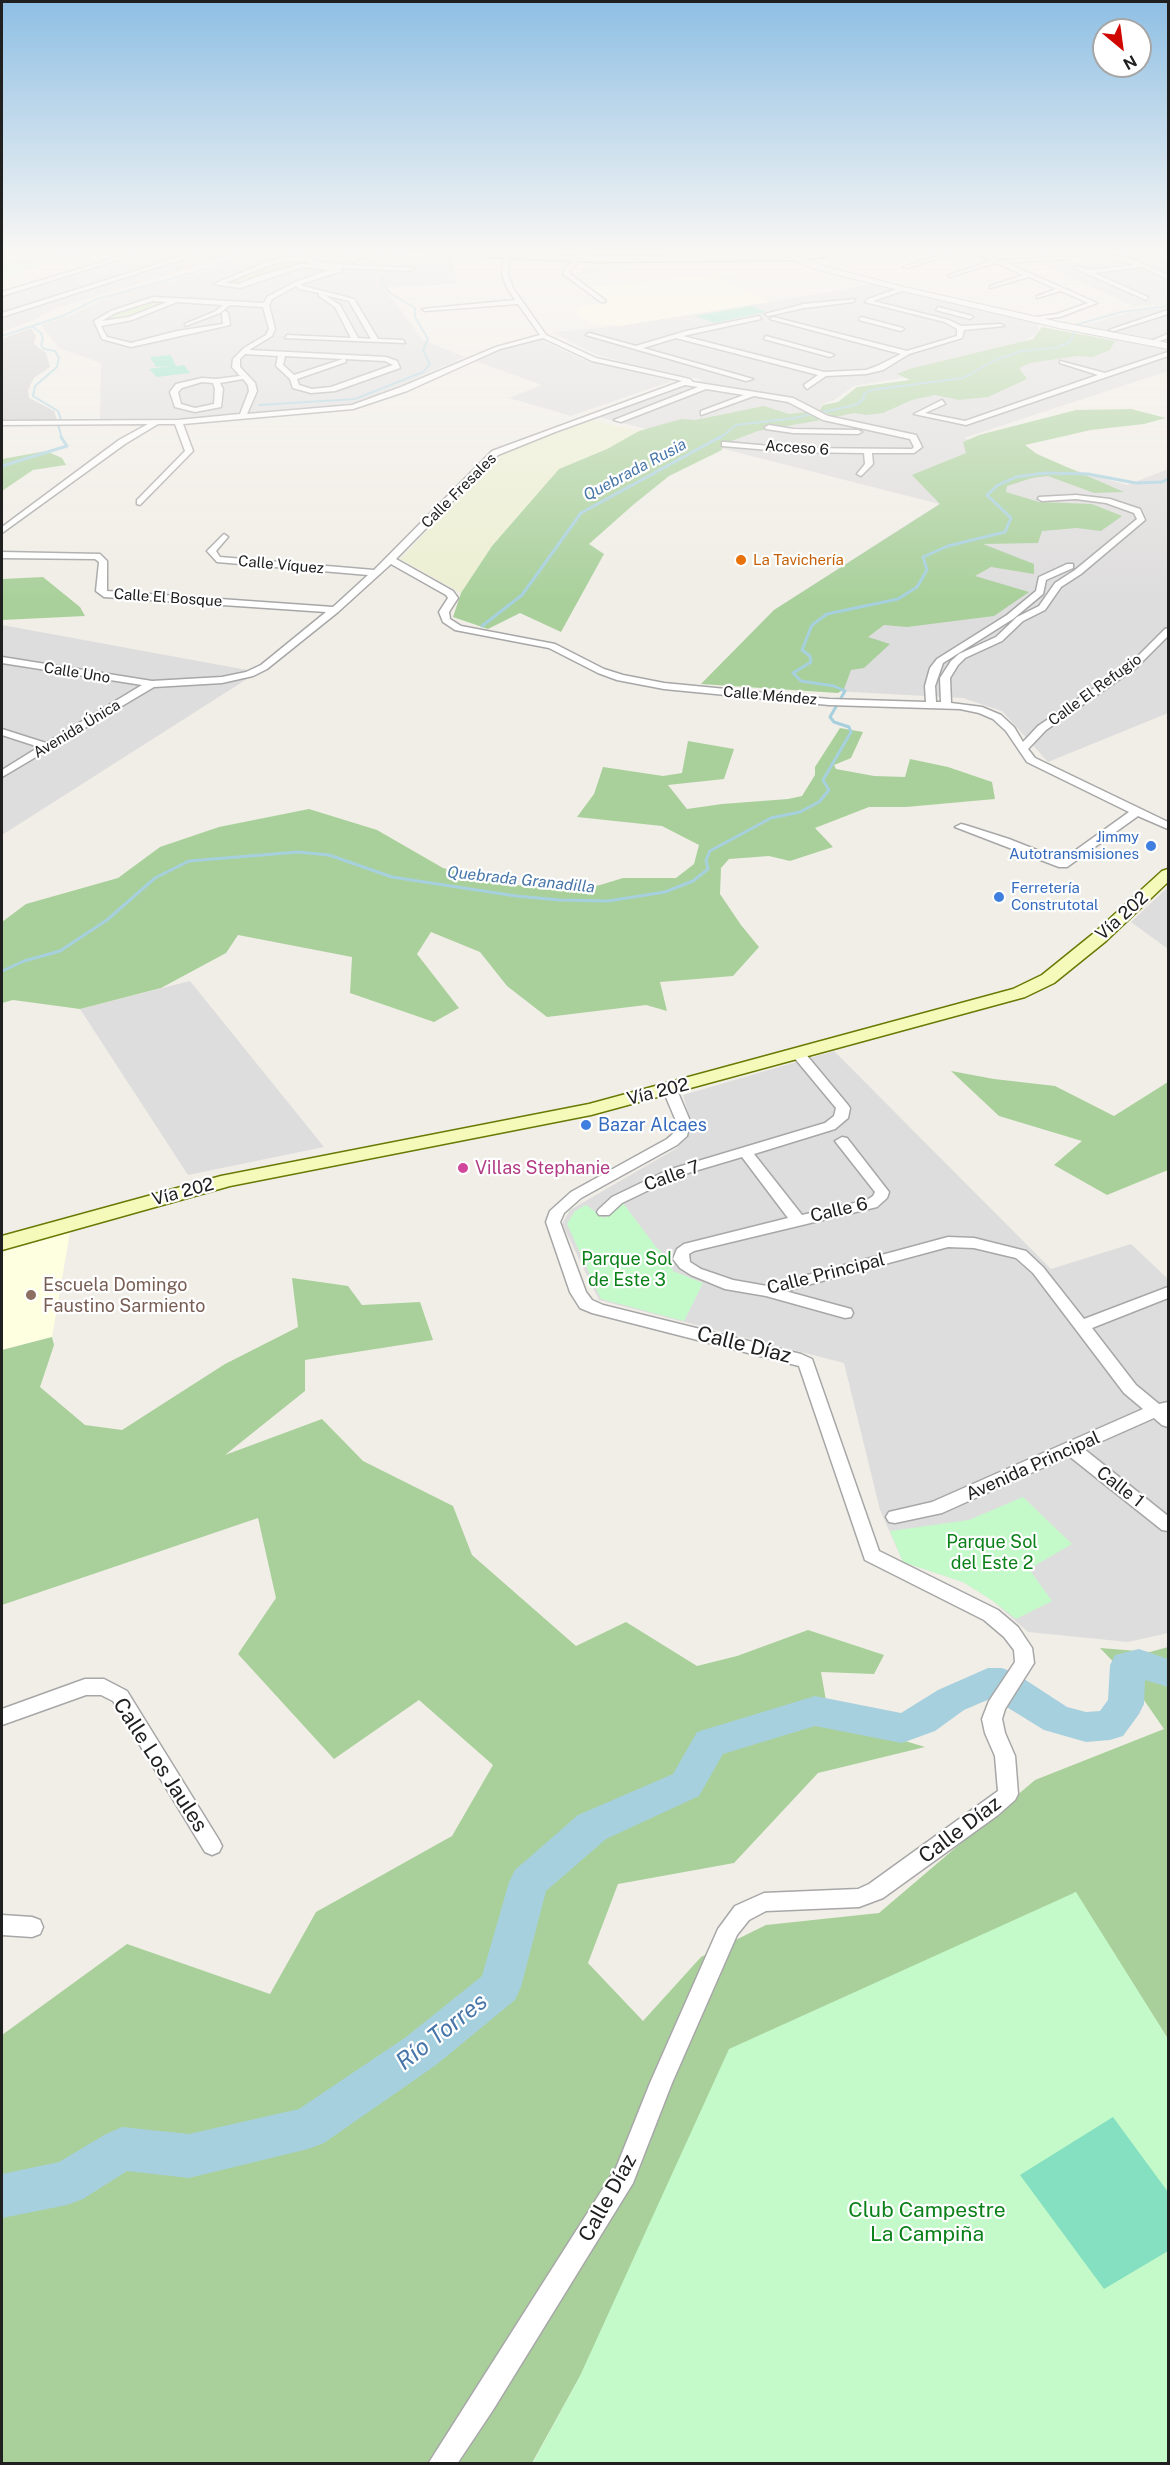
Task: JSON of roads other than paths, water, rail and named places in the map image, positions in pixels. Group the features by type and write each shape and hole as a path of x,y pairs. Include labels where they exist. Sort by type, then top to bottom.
{"main road":[{"name":"Vía 202","path":"2,1243 228,1180 571,1113 670,1090 994,1000 1035,987 1100,937 1168,874"}],"street":[{"path":"239,369 252,385 253,391 242,418"},
{"path":"283,369 298,388 326,391 388,369"},
{"path":"292,378 319,369"},
{"path":"2,423 156,423 330,411 366,404 448,369"},
{"path":"631,369 687,382 790,400 824,417 876,429"},
{"path":"714,369 749,379"},
{"path":"804,369 824,374 866,372 876,369"},
{"path":"1085,369 1104,375"},
{"path":"942,402 918,414 966,423 1121,369"},
{"path":"807,387 824,374"},
{"path":"216,381 219,389 218,405 195,410 178,405 174,392 176,388 202,380 243,376"},
{"path":"202,380 216,381 243,376"},
{"name":"Calle Fresales","path":"152,684 222,680 249,674 264,667 335,610 390,560 495,453 552,430 687,382"},
{"path":"618,420 709,385"},
{"path":"704,413 756,393"},
{"path":"140,502 189,451 178,422"},
{"path":"2,531 122,442 156,423"},
{"path":"769,427 793,431 858,432 876,429"},
{"name":"Acceso 6","path":"725,444 778,449 868,451 910,451 918,447 913,437 876,429"},
{"path":"861,474 869,464 868,451"},
{"path":"931,705 930,686 935,668 940,661 1010,617 1040,592 1041,580 1067,568 1132,518 1117,508 1101,503 1077,500 1046,501 1042,498 1076,496 1097,499 1119,504 1142,516 1139,522 1058,585 1042,608 1020,619 999,639 962,656 954,663 945,678 946,706"},
{"name":"Calle Víquez","path":"224,537 211,552 217,559 375,573"},
{"name":"Calle El Bosque","path":"2,555 97,556 103,561 101,591 104,594 335,610"},
{"name":"Calle Méndez","path":"390,560 450,593 453,598 444,612 446,620 458,628 557,648 601,671 621,678 664,686 817,700 931,705 982,710 997,717 1010,729 1031,760 1168,826"},
{"name":"Calle El Refugio","path":"1022,749 1042,728 1134,666 1168,631"},
{"name":"Calle Uno","path":"2,660 152,684"},
{"name":"Avenida Única","path":"2,774 152,684"},
{"path":"2,732 48,747"},
{"path":"961,827 1005,841 1063,865 1137,811"},
{"path":"798,1220 745,1152 830,1126 841,1118 843,1108 799,1055"},
{"name":"Calle Díaz","path":"441,2463 484,2401 625,2175 661,2084 729,1929 742,1913 764,1902 859,1898 876,1891 991,1809 1008,1794 1005,1755 994,1733 992,1719 996,1707 1025,1663 1023,1648 1011,1632 991,1615 871,1555 806,1363 801,1359 598,1309 586,1304 578,1292 553,1222 557,1211 576,1195 672,1142 682,1133 682,1121 670,1090"},
{"name":"Calle 6","path":"798,1220 872,1204 880,1198 882,1192 842,1141"},
{"name":"Calle 7","path":"604,1212 617,1200 673,1173 745,1152"},
{"name":"Calle Principal","path":"798,1220 689,1247 682,1252 681,1259 685,1265 696,1272 730,1285 767,1292 948,1242 974,1243 1021,1254 1038,1270 1130,1389 1164,1413"},
{"path":"767,1292 844,1313"},
{"path":"1082,1326 1168,1292"},
{"name":"Avenida Principal","path":"895,1517 936,1508 1072,1449 1164,1413"},
{"name":"Calle 1","path":"1072,1449 1168,1525"},
{"name":"Calle Los Jaules","path":"2,1717 85,1688 104,1688 120,1696 212,1846"},
{"path":"2,1925 32,1927"}],"waterway":[{"path":"55,369 35,386 33,396 58,411 62,438"},
{"path":"259,405 355,399 426,369"},
{"name":"Quebrada Rusia","path":"719,439 736,425 794,418 851,406 859,403 864,398 864,394 871,390 963,378 979,369"},
{"name":"Quebrada Rusia","path":"482,626 522,595 581,513 720,437"},
{"path":"2,466 67,446 62,438"},
{"name":"Quebrada Granadilla","path":"2,971 24,961 60,951 107,920 155,878 189,861 298,852 329,855 392,877 516,896 560,900 608,901 665,892 693,881 708,869 706,860 710,851 771,818 800,812 819,802 829,790 823,780 851,732 849,727 834,722 830,717 845,691 834,686 801,681 793,673 811,662 810,656 802,650 812,625 827,614 898,599 917,587 927,570 923,557 948,546 1005,532 1011,518 987,495 998,485 1016,477 1045,473 1088,474 1136,483 1162,482 1168,479"},
{"name":"Río Torres","path":"2,2196 67,2183 122,2149 189,2156 308,2128 421,2051 500,1987 529,1882 592,1827 686,1785 710,1743 815,1711 902,1728 922,1720 951,1700 988,1683 1002,1683 1057,1719 1086,1727 1110,1725 1126,1704 1128,1665 1139,1663 1168,1673"}],"place":[{"name":"La Tavichería","path":"741,560"},
{"name":"Jimmy Autotransmisiones","path":"1151,846"},
{"name":"Ferretería Construtotal","path":"999,897"},
{"name":"Bazar Alcaes","path":"586,1125"},
{"name":"Villas Stephanie","path":"463,1168"},
{"name":"Escuela Domingo Faustino Sarmiento","path":"31,1295"}],"park label":[{"name":"Parque Sol de Este 3","path":"627,1269"},
{"name":"Parque Sol del Este 2","path":"992,1552"},
{"name":"Club Campestre La Campiña","path":"927,2223"}]}
